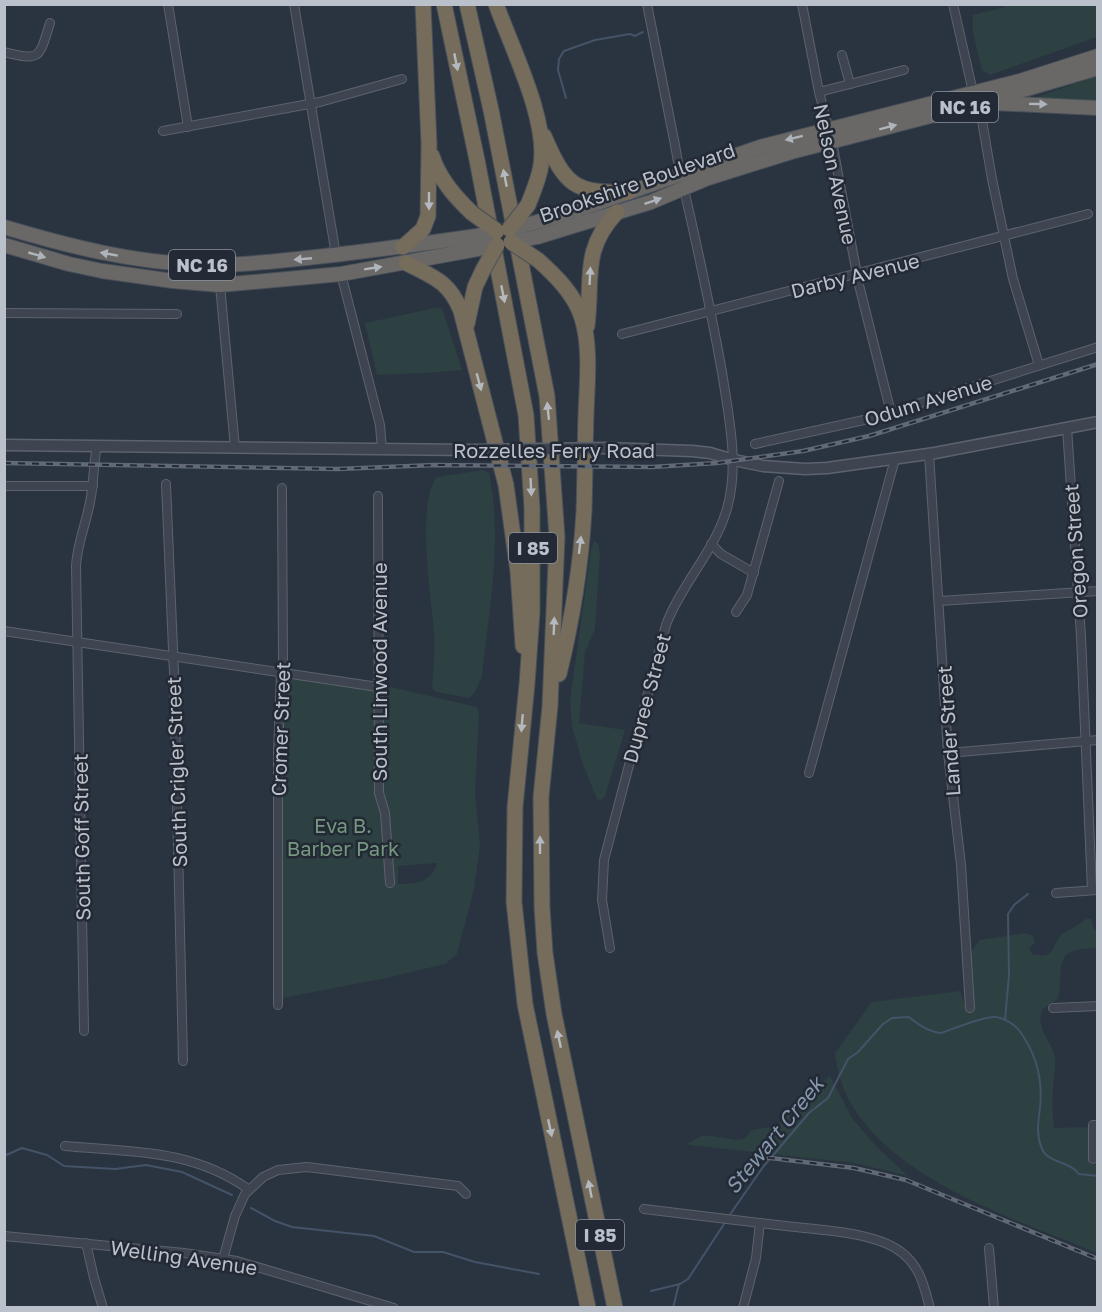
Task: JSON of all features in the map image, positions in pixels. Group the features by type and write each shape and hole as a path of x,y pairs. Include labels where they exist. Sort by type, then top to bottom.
{"highway":[{"path":"403,247 423,229 428,216 429,144 423,4"},
{"name":"I 85","path":"444,4 477,160 526,415 533,560 528,684 514,807 514,902 525,1004 588,1308"},
{"name":"I 85","path":"467,4 491,110 547,396 557,537 550,706 541,797 542,908 545,953 554,1014 615,1308"},
{"path":"467,334 470,305 475,287 483,270 529,202 537,184 541,166 542,149 535,106 496,4"},
{"name":"Brookshire Boulevard","path":"976,97 1098,56"},
{"name":"Brookshire Boulevard","path":"535,230 578,210 760,147 830,136 976,97 1098,68"},
{"path":"976,97 1098,108"},
{"path":"538,122 555,161 571,182 590,191 629,192"},
{"name":"Brookshire Boulevard","path":"4,245 69,264 122,274 219,285 341,274 406,263 478,242 618,212 684,189 708,178 791,152 830,136"},
{"path":"429,144 434,164 457,199 472,213 538,260 556,278 573,299 582,316 586,335"},
{"path":"550,706 570,623 582,537 586,335 592,251 602,231 618,212"},
{"name":"Brookshire Boulevard","path":"4,227 70,247 105,254 140,260 213,265 478,242"},
{"path":"406,263 434,276 447,286 456,298 467,334 506,485 518,572 521,633 528,684"},
{"path":"122,274 206,274 212,271 213,265"},
{"path":"572,1237 577,1308"},
{"path":"607,1270 621,1308"}],"street":[{"path":"168,4 188,127"},
{"path":"294,4 336,255"},
{"path":"646,4 680,174"},
{"name":"Nelson Avenue","path":"802,4 857,275 891,412"},
{"path":"953,4 976,97 1019,300 1039,365"},
{"path":"4,52 27,58 33,57 40,52 50,23"},
{"path":"842,55 850,84"},
{"path":"819,92 904,70"},
{"path":"163,131 310,104 402,79"},
{"name":"Dupree Street","path":"610,948 602,889 608,841 666,625 677,599 719,532 727,510 734,460 727,404 684,189"},
{"name":"Darby Avenue","path":"622,334 1088,214"},
{"path":"341,274 380,425 382,450"},
{"path":"219,285 235,448"},
{"path":"4,313 177,314"},
{"name":"Odum Avenue","path":"755,444 891,412 1098,347"},
{"name":"Rozzelles Ferry Road","path":"4,445 382,450 606,448 692,450 734,460 805,469 895,459 1098,422"},
{"name":"Oregon Street","path":"1067,428 1095,890"},
{"name":"South Goff Street","path":"84,1031 77,552 93,486 93,465 97,446"},
{"name":"Lander Street","path":"929,453 948,753 962,865 970,1008"},
{"path":"809,773 895,459"},
{"path":"736,612 747,595 779,481"},
{"name":"South Crigler Street","path":"166,484 183,1061"},
{"path":"4,486 93,486"},
{"name":"Cromer Street","path":"278,1005 278,753 283,661 282,488"},
{"name":"South Linwood Avenue","path":"378,496 379,793 385,813 390,883"},
{"path":"711,544 721,554 754,573"},
{"path":"939,601 1098,591"},
{"path":"4,631 378,687"},
{"path":"948,753 1098,740"},
{"path":"1056,893 1095,890"},
{"path":"1053,1008 1098,1006"},
{"path":"1094,1159 1095,1125"},
{"path":"65,1146 181,1158 226,1175 248,1189"},
{"path":"223,1258 235,1216 248,1189 273,1172 300,1167 362,1173 458,1186 466,1194"},
{"path":"644,1209 864,1236 891,1244 905,1255 920,1272 930,1308"},
{"path":"743,1308 756,1258 760,1223"},
{"name":"Welling Avenue","path":"4,1236 223,1258 261,1267 394,1308"},
{"path":"86,1243 104,1308"},
{"path":"989,1248 994,1308"}],"green space":[{"path":"1004,5 1097,5 1097,37 990,75 982,70 973,33 973,15 1005,7"},
{"path":"1097,76 1097,103 1031,99"},
{"path":"442,308 462,370 377,375 365,323"},
{"path":"483,470 489,473 493,498 495,549 482,676 475,692 469,698 437,692 432,686 434,638 426,551 427,506 437,477"},
{"path":"594,541 598,544 600,553 595,629 585,652 579,723 625,730 605,796 601,800 597,799 583,765 572,726 570,700"},
{"name":"Eva B. Barber Park","path":"284,677 387,693 387,688 391,687 477,707 479,712 475,794 480,845 474,889 457,954 445,964 283,998","holes":["437,863 435,869 422,881 398,884 398,866"]},
{"path":"1086,919 1091,919 1094,929 1097,930 1097,948 1067,954 1061,965 1058,997 1044,1009 1040,1020 1055,1058 1054,1128 1085,1127 1089,1129 1090,1164 1094,1165 1097,1161 1097,1253 978,1204 937,1182 899,1157 868,1127 846,1093 835,1053 872,1002 960,991 966,1009 973,1007 971,951 980,940 1026,933 1033,936 1035,943 1029,948 1032,954 1046,955 1053,949 1060,936"},
{"path":"830,1076 852,1118 874,1144 908,1176 855,1163 689,1145 688,1143 702,1136 744,1139 752,1130 777,1126 801,1100"}],"waterway":[{"path":"566,98 558,70 559,59 564,51 595,40 630,34 635,36 643,32"},
{"path":"1005,1020 1009,975 1008,914 1014,905 1028,894"},
{"name":"Stewart Creek","path":"729,1216 763,1167 809,1113 828,1098 848,1059 892,1018 909,1017 924,1028 941,1033 990,1017 1003,1019 1013,1025 1027,1042 1038,1069 1041,1098 1038,1133 1042,1149 1049,1157 1079,1174 1098,1176"},
{"name":"Stewart Creek","path":"4,1156 22,1148 47,1155 64,1166 115,1169 146,1165 182,1172 232,1195"},
{"name":"Stewart Creek","path":"251,1208 292,1227 374,1236 414,1252 443,1252 475,1262 539,1274"},
{"name":"Stewart Creek","path":"651,1291 680,1284 688,1279 726,1221"},
{"path":"673,1308 679,1284"}],"railway":[{"path":"4,463 338,469 434,465 652,467 717,463 803,451 869,436 1098,364"},
{"path":"754,1156 854,1168 906,1180 1098,1259"}]}
